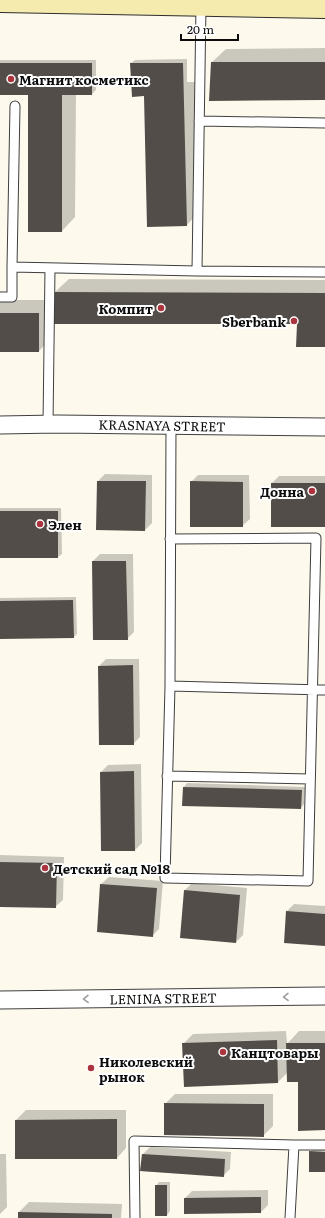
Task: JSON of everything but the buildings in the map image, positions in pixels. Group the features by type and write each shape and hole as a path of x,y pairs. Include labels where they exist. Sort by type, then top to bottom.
{"main road":[{"path":"0,1 325,7"}],"street":[{"name":"KRASNAYA STREET","path":"0,425 48,424 325,427"},
{"name":"LENINA STREET","path":"0,1000 325,996"}],"lane":[{"path":"197,271 201,5"},
{"path":"0,297 12,297 15,106"},
{"path":"199,121 325,123"},
{"path":"12,267 325,272"},
{"path":"48,424 50,268"},
{"path":"170,539 316,538 308,881 165,878 170,686 170,539 171,425"},
{"path":"170,686 325,690"},
{"path":"168,776 310,779"},
{"path":"135,1218 134,1141 325,1145"},
{"path":"290,1218 294,1145"}],"place":[{"name":"Магнит косметикс","path":"11,79"},
{"name":"Компит","path":"161,308"},
{"name":"Sberbank","path":"294,321"},
{"name":"Донна","path":"312,491"},
{"name":"Элен","path":"40,524"},
{"name":"Детский сад №18","path":"45,868"},
{"name":"Канцтовары","path":"223,1052"},
{"name":"Николевский рынок","path":"91,1068"}]}
